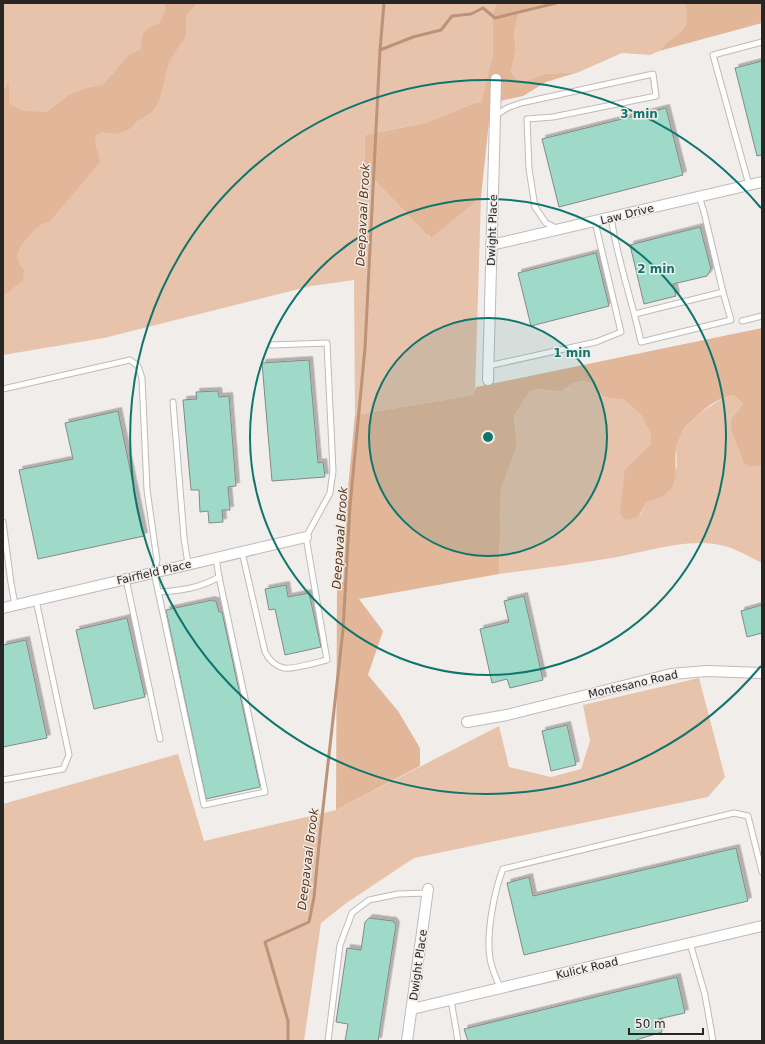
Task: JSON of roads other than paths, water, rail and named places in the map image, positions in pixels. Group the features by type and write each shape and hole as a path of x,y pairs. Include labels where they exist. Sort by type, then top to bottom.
{"street":[{"name":"Dwight Place","path":"488,380 496,79"},
{"name":"Law Drive","path":"491,246 762,182"},
{"name":"Fairfield Place","path":"3,608 306,537"},
{"name":"Montesano Road","path":"467,722 507,715 672,674 707,671 762,673"},
{"name":"Dwight Place","path":"407,1041 428,891"},
{"name":"Kulick Road","path":"412,1009 762,926"}],"lane":[{"path":"749,185 713,55 762,42"},
{"path":"495,116 507,108 521,103 653,74 656,96 553,117 527,119 529,169 535,207 546,223 558,230"},
{"path":"611,217 614,235 641,342 731,320 699,196"},
{"path":"488,366 596,342 621,332 595,222"},
{"path":"635,314 724,292"},
{"path":"742,321 762,316"},
{"path":"242,552 265,652 268,658 274,664 285,668 327,660 306,537 330,493 333,471 327,343 271,345"},
{"path":"3,389 130,360 138,366 142,378 147,490 158,560 154,572 204,805 265,792 218,578 216,558"},
{"path":"173,402 184,538 188,564"},
{"path":"3,522 15,605"},
{"path":"158,592 175,591 206,585 218,578"},
{"path":"126,579 160,739"},
{"path":"3,780 63,769 69,755 36,600"},
{"path":"500,988 490,959 489,941 493,910 503,869 734,813 748,816 762,872"},
{"path":"328,1041 340,944 352,913 369,900 398,894 428,891"},
{"path":"690,943 705,995 713,1041"},
{"path":"451,1000 458,1041"}],"waterway":[{"name":"Deepavaal Brook","path":"288,1041 288,1021 265,942 309,922 314,897 343,630 350,506 365,348 380,50 384,3"},
{"path":"380,50 413,37 441,30 452,16 471,14 483,8 495,18 556,3"}]}
